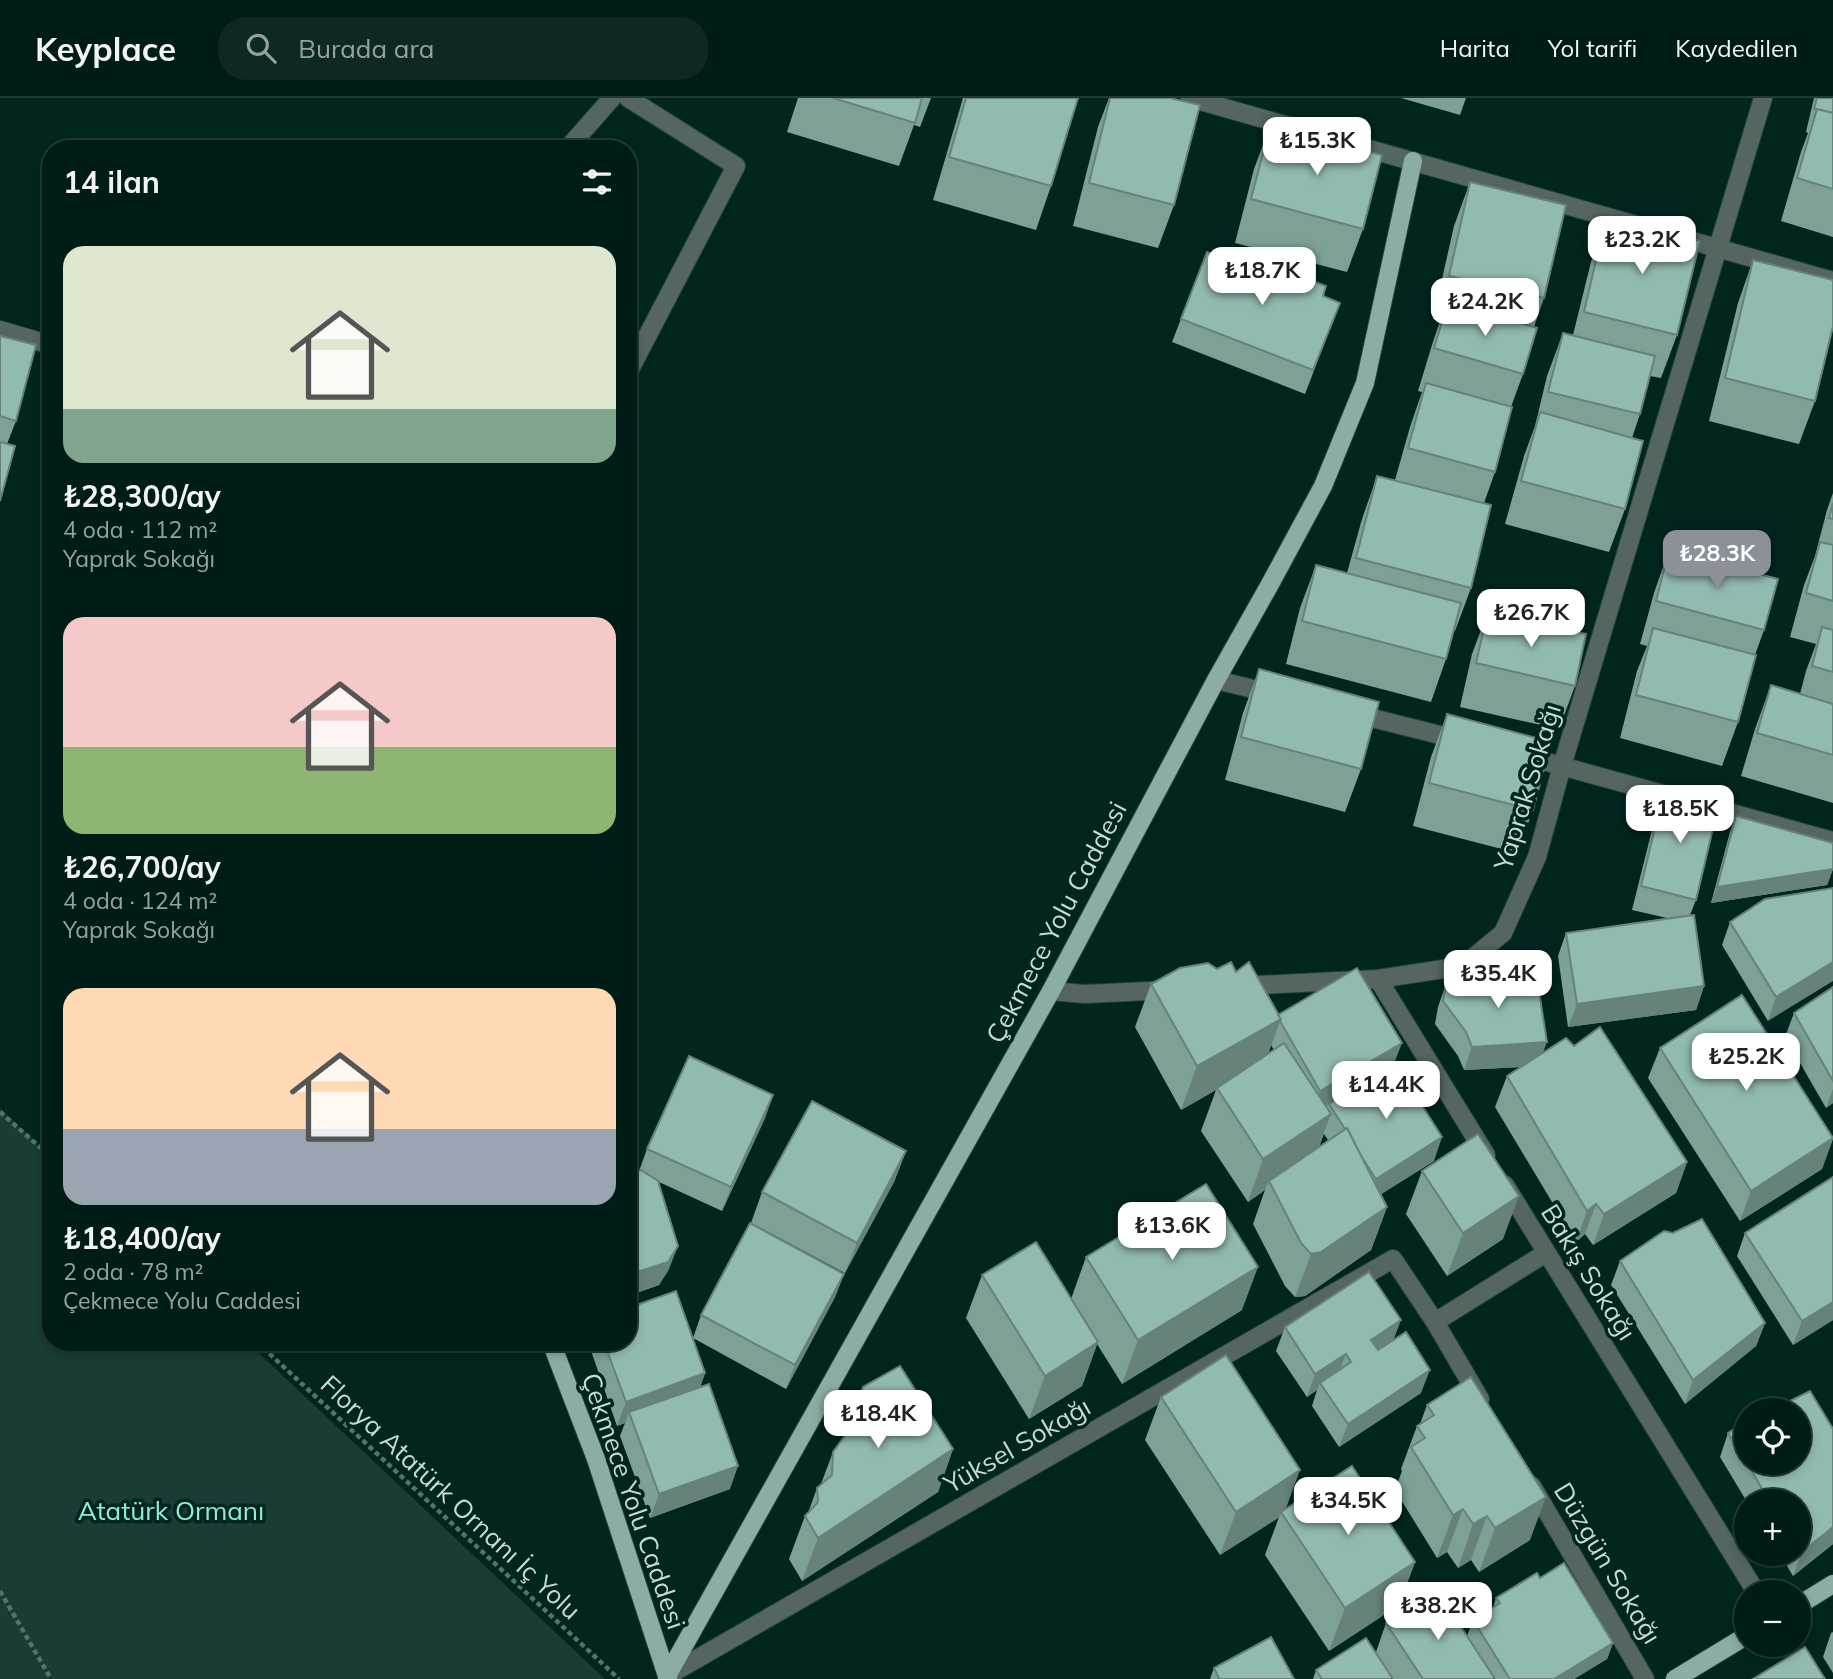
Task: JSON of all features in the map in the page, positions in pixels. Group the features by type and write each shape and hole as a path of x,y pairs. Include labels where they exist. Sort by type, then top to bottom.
{"main road":[{"name":"Çekmece Yolu Caddesi","path":"667,1678 1051,991 1216,680 1323,486 1365,383 1413,161"},
{"name":"Çekmece Yolu Caddesi","path":"554,1351 596,1459 667,1678"},
{"path":"1811,1598 1833,1584"},
{"path":"1675,1679 1734,1643"}],"street":[{"path":"575,140 612,98"},
{"path":"628,98 736,166 637,356"},
{"path":"1190,98 1833,281"},
{"name":"Yaprak Sokağı","path":"1225,987 1378,979 1463,966 1503,933 1537,857 1763,98"},
{"path":"0,330 42,342"},
{"path":"1216,680 1296,699"},
{"path":"1336,709 1482,746"},
{"path":"1509,752 1833,841"},
{"name":"Bakış Sokağı","path":"1378,979 1749,1580"},
{"path":"1051,991 1085,994 1183,989"},
{"path":"1491,1417 1435,1322 1546,1253"},
{"name":"Yüksel Sokağı","path":"667,1678 1393,1259 1435,1322"},
{"name":"Düzgün Sokağı","path":"1526,1477 1645,1679"}],"path":[{"path":"0,1112 42,1149"},
{"name":"Florya Atatürk Ornanı İç Yolu","path":"267,1351 619,1679"},
{"path":"0,1591 51,1679"}],"green space":[{"name":"Atatürk Ormanı","path":"0,1108 42,1148 42,1351 257,1351 605,1679 0,1679"}],"building":[{"path":"833,98 922,98 915,123"},
{"path":"966,98 1078,98 1051,186 949,157"},
{"path":"1110,98 1170,98 1200,105 1174,205 1089,183"},
{"path":"1817,98 1833,98 1833,113 1814,109"},
{"path":"1817,109 1833,113 1833,189 1797,178"},
{"path":"1270,126 1382,155 1363,229 1251,199"},
{"path":"1470,182 1566,205 1544,298 1449,276"},
{"path":"1606,218 1700,241 1677,335 1584,312"},
{"path":"1233,250 1326,286 1323,296 1340,303 1313,370 1181,319 1207,252 1228,260"},
{"path":"1753,260 1833,280 1833,326 1815,401 1725,378"},
{"path":"1448,302 1537,328 1523,374 1434,348"},
{"path":"1563,333 1655,356 1640,414 1548,392"},
{"path":"0,336 36,345 16,421 0,416"},
{"path":"1426,383 1512,407 1495,472 1408,448"},
{"path":"1540,412 1643,441 1625,509 1521,481"},
{"path":"0,442 15,446 0,501"},
{"path":"1377,476 1491,505 1471,588 1356,558"},
{"path":"1833,503 1833,519 1829,518"},
{"path":"1820,542 1833,545 1833,601 1806,593"},
{"path":"1669,550 1778,579 1764,630 1656,601"},
{"path":"1316,565 1461,603 1446,659 1302,621"},
{"path":"1488,611 1586,634 1575,686 1476,663"},
{"path":"1822,627 1833,630 1833,672 1812,666"},
{"path":"1653,628 1756,655 1738,722 1636,695"},
{"path":"1259,669 1379,702 1361,769 1241,737"},
{"path":"1771,685 1833,704 1833,755 1757,733"},
{"path":"1447,714 1551,742 1533,810 1429,783"},
{"path":"1664,790 1719,803 1696,900 1641,886"},
{"path":"1736,816 1833,843 1833,869 1717,887"},
{"path":"1833,888 1833,962 1776,997 1730,922 1765,899"},
{"path":"1694,915 1704,986 1577,1004 1566,933"},
{"path":"1231,962 1236,972 1249,962 1281,1019 1197,1066 1151,984 1180,968 1208,963 1217,969"},
{"path":"1357,968 1402,1043 1320,1091 1278,1015"},
{"path":"1536,973 1547,1042 1472,1047 1466,1032 1443,1001 1446,984"},
{"path":"1833,987 1833,1081 1794,1013"},
{"path":"1742,995 1833,1138 1751,1191 1660,1048"},
{"path":"1600,1027 1687,1162 1604,1214 1596,1204 1587,1211 1507,1076 1566,1038 1574,1046"},
{"path":"1284,1043 1331,1114 1263,1159 1217,1088"},
{"path":"689,1056 773,1095 731,1187 647,1149"},
{"path":"1395,1063 1442,1137 1376,1179 1347,1128 1345,1129 1329,1104"},
{"path":"812,1101 906,1151 857,1243 762,1192"},
{"path":"1347,1128 1387,1207 1321,1252 1311,1254 1301,1243 1269,1181"},
{"path":"1478,1134 1519,1196 1463,1233 1422,1171"},
{"path":"641,1170 658,1181 678,1246 668,1262 637,1272 637,1171"},
{"path":"1833,1177 1833,1302 1802,1321 1745,1233"},
{"path":"1206,1184 1258,1267 1138,1340 1086,1257"},
{"path":"1702,1219 1765,1323 1693,1380 1620,1261 1664,1231 1673,1233"},
{"path":"750,1223 844,1274 795,1365 701,1315"},
{"path":"1036,1242 1098,1342 1045,1376 982,1275"},
{"path":"1369,1272 1401,1320 1371,1340 1378,1350 1406,1332 1430,1370 1348,1424 1320,1383 1351,1362 1346,1354 1315,1374 1285,1327"},
{"path":"676,1291 705,1373 626,1402 607,1351 637,1351 637,1305"},
{"path":"1226,1355 1300,1470 1236,1512 1161,1397"},
{"path":"900,1366 953,1449 818,1538 805,1516 818,1502 817,1488 832,1475 833,1452 851,1427 863,1387"},
{"path":"1471,1377 1546,1497 1495,1528 1487,1516 1473,1524 1463,1509 1453,1515 1411,1447 1425,1438 1417,1426 1434,1415 1427,1405"},
{"path":"709,1384 738,1466 659,1494 629,1412"},
{"path":"1810,1391 1833,1429 1833,1527 1811,1545 1811,1489 1762,1489 1754,1475 1811,1475 1811,1398 1796,1398"},
{"path":"1734,1429 1734,1443 1728,1433"},
{"path":"1352,1466 1415,1562 1345,1608 1281,1512"},
{"path":"1564,1563 1613,1643 1554,1679 1510,1679 1473,1620 1500,1603 1496,1598 1537,1573 1540,1578"},
{"path":"1437,1590 1495,1679 1423,1679 1386,1623"},
{"path":"1271,1637 1294,1679 1218,1679 1214,1668"},
{"path":"1366,1638 1393,1679 1322,1679 1316,1670"},
{"path":"1789,1657 1811,1657 1825,1679 1753,1679"}]}
